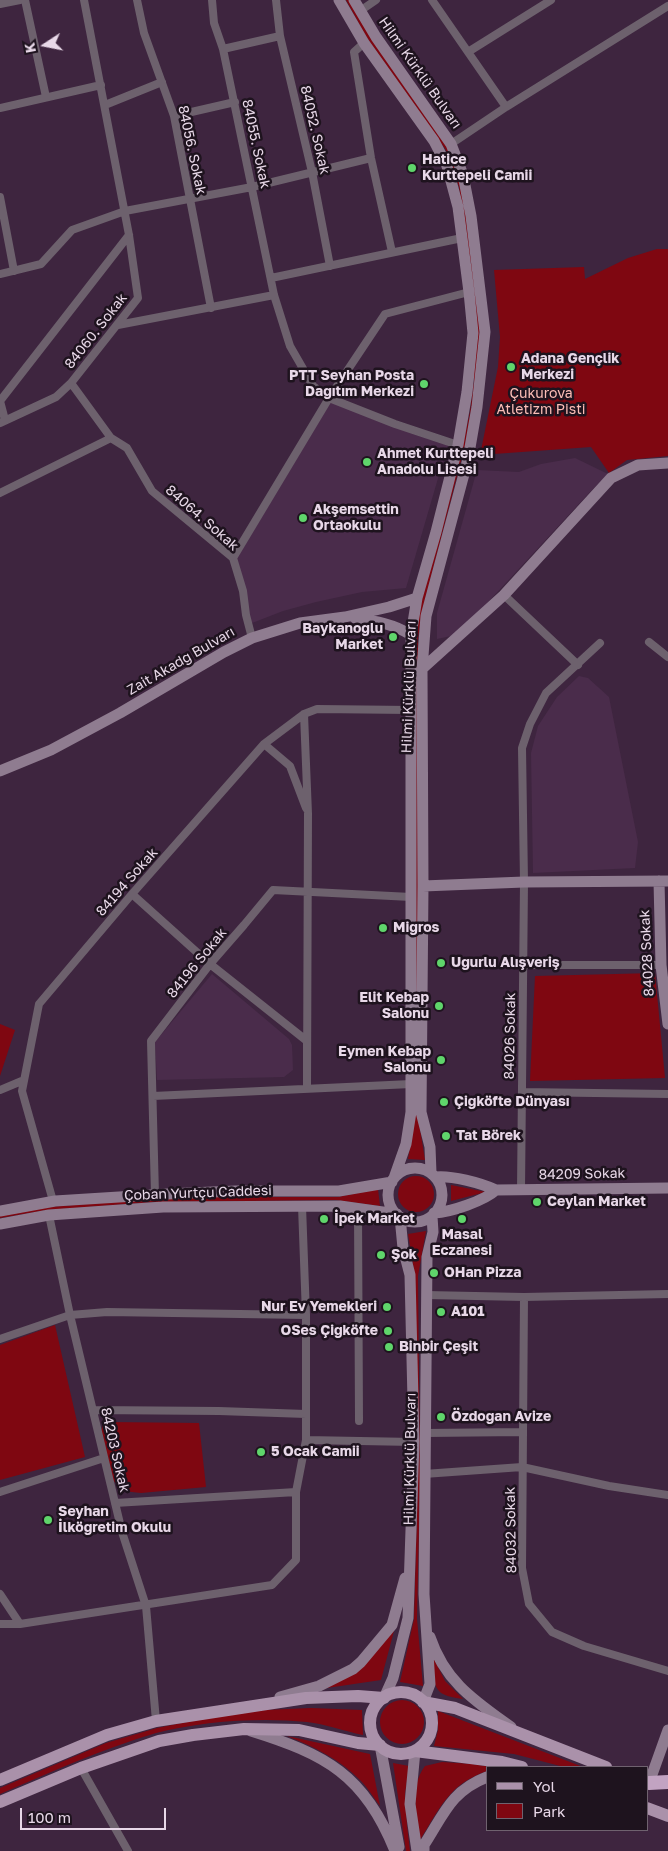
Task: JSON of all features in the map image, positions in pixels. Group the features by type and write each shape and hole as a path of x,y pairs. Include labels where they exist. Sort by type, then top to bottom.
{"highway":[{"path":"648,1783 668,1782"}],"main road":[{"name":"Hilmi Kürklü Bulvarı","path":"339,0 364,43 434,140 447,166 458,206 473,333 467,392 458,445 417,598 411,635 411,1112 406,1144 393,1180"},
{"name":"Hilmi Kürklü Bulvarı","path":"354,0 376,37 451,144 463,175 471,216 485,332 478,407 468,459 426,616 422,669 421,1112 430,1147 433,1175"},
{"path":"422,669 504,595 611,478 638,465 668,463"},
{"name":"Zait Akadğ Bulvarı","path":"0,771 52,750 120,714 224,652 252,638 300,623 345,617 389,608 417,598"},
{"path":"345,617 385,624 399,628 411,635"},
{"path":"423,886 524,882 664,881"},
{"name":"84028 Sokak","path":"664,881 661,965 668,1024"},
{"path":"433,1175 447,1175 486,1185 496,1190 488,1197 447,1213 433,1215 416,1222 408,1221 398,1216 390,1204 388,1195 393,1180 401,1172 410,1168 419,1168 433,1175 440,1184 441,1202 433,1215"},
{"name":"Çoban Yurtçu Caddesi","path":"0,1211 53,1201 156,1195 236,1191 340,1192 393,1180"},
{"name":"84209 Sokak","path":"496,1190 668,1188"},
{"name":"Çoban Yurtçu Caddesi","path":"0,1224 49,1215 163,1207 340,1206 398,1216"},
{"name":"Hilmi Kürklü Bulvarı","path":"423,1702 430,1684 425,1619 424,1474 427,1257 433,1232 433,1215"},
{"name":"Hilmi Kürklü Bulvarı","path":"384,1698 393,1678 408,1618 414,1442 410,1275 398,1216"},
{"path":"242,1706 319,1686 353,1669 361,1662 392,1625 410,1559"},
{"path":"425,1619 434,1648 450,1677 467,1695 519,1732"},
{"path":"403,1692 412,1694 423,1702 431,1716 432,1726 430,1736 424,1745 415,1751 405,1754 394,1754 385,1750 372,1734 370,1723 376,1704 393,1693 403,1692"},
{"path":"0,1780 107,1735 156,1721 242,1706 306,1698 358,1696 384,1698"},
{"path":"423,1702 455,1708 604,1766"},
{"path":"0,1802 81,1768 159,1741 193,1734 244,1729 299,1730 358,1743 380,1745"},
{"path":"244,1729 294,1746 325,1760 350,1778 367,1798 384,1824 395,1851"},
{"path":"668,1730 648,1783 668,1791"},
{"path":"380,1745 400,1851"},
{"path":"415,1751 502,1762 518,1766"},
{"path":"415,1751 410,1804 417,1851"},
{"path":"424,1851 424,1845 455,1796 471,1783 486,1777"},
{"path":"648,1808 668,1816"}],"street":[{"path":"0,4 20,0"},
{"path":"25,0 46,97"},
{"name":"84060. Sokak","path":"3,422 56,397 71,383 138,298 125,211 84,0"},
{"name":"84056. Sokak","path":"137,0 144,33 174,116 212,308"},
{"name":"84055. Sokak","path":"212,0 214,22 223,49 235,102 274,295 290,346 313,386 329,398 395,424 458,445"},
{"name":"84052. Sokak","path":"276,0 280,36 312,172 330,266"},
{"path":"360,11 376,0"},
{"path":"468,52 551,0"},
{"path":"434,1 506,107"},
{"path":"451,144 506,107 668,6"},
{"path":"223,49 280,36"},
{"path":"364,43 354,52 371,158 392,252"},
{"path":"105,105 162,82"},
{"path":"0,108 101,86"},
{"path":"174,116 235,102"},
{"path":"0,274 41,264 72,230 125,211 252,187 371,158"},
{"path":"0,198 4,235 14,271"},
{"path":"3,422 0,401 129,235"},
{"path":"271,278 462,238"},
{"path":"233,558 329,398 386,314 469,292"},
{"path":"118,325 274,295"},
{"name":"84064. Sokak","path":"71,383 111,438 127,448 152,491 233,558 243,591 246,615 252,638"},
{"path":"0,493 111,438"},
{"path":"504,595 578,665"},
{"path":"649,642 668,656"},
{"name":"84026 Sokak","path":"521,1190 524,882 522,748 530,724 546,694 600,643"},
{"name":"84194 Sokak","path":"53,1201 22,1091 39,1004 132,894 264,744 304,714 317,709 411,710"},
{"path":"304,714 308,814 307,1088"},
{"path":"264,744 290,766 308,814"},
{"name":"84196 Sokak","path":"156,1195 151,1041 210,964 273,890 412,896"},
{"path":"132,894 210,964 307,1041 307,1088"},
{"path":"523,965 661,965"},
{"path":"0,1090 24,1080"},
{"path":"153,1096 411,1084"},
{"path":"522,1092 668,1094"},
{"path":"0,1624 20,1624 146,1606 272,1585 296,1560 296,1492 306,1440 306,1314 302,1206"},
{"path":"358,1210 358,1421"},
{"name":"84203 Sokak","path":"49,1215 70,1315 122,1532 146,1606 156,1721"},
{"path":"426,1295 524,1297 668,1294"},
{"name":"84032 Sokak","path":"524,1297 522,1568 529,1604 552,1632 584,1646 668,1672"},
{"path":"0,1340 70,1315 107,1312 306,1314"},
{"path":"93,1410 306,1414"},
{"path":"425,1433 523,1432"},
{"path":"306,1440 414,1442"},
{"path":"0,1492 104,1458"},
{"path":"424,1474 522,1467 609,1486 668,1495"},
{"path":"115,1502 296,1492"},
{"path":"0,1594 20,1624"},
{"path":"81,1768 128,1851"}],"shaded area":[{"path":"327,400 448,444 406,588 362,592 316,602 283,611 247,625 234,555"},
{"path":"575,458 608,474 466,626 451,636 437,639 437,613 477,470 519,472 541,464"},
{"path":"579,676 588,678 609,697 638,842 635,868 533,873 531,753 538,726 557,697"},
{"path":"212,974 289,1039 292,1045 293,1070 284,1077 157,1080 155,1042"}],"green space":[{"path":"346,0 349,0 448,149 462,186 480,327 476,381 465,445 422,611 418,638 418,1117 425,1160 408,1159 415,1117 416,638 419,610 470,412 474,381 471,266 459,187 446,150 367,38"},
{"name":"Çukurova Atletizm Pisti","path":"657,249 668,249 668,456 627,460 609,473 591,447 480,455 498,367 500,337 494,270 584,267 585,279 628,258"},
{"path":"655,973 665,1078 530,1081 535,976"},
{"path":"0,1024 15,1030 0,1076"},
{"path":"416,1176 423,1177 429,1181 433,1187 433,1201 429,1207 423,1211 416,1212 409,1211 403,1207 399,1201 398,1194 399,1187 403,1181 409,1177"},
{"path":"451,1185 486,1192 451,1201"},
{"path":"378,1189 380,1206 336,1200 153,1202 47,1210 0,1218 0,1215 49,1207 154,1199 338,1197"},
{"path":"426,1231 418,1276 420,1480 417,1619 423,1686 400,1682 414,1619 418,1479 415,1276 408,1234"},
{"path":"55,1325 85,1457 0,1480 0,1345"},
{"path":"109,1422 199,1423 206,1487 141,1493 123,1491 112,1479 101,1432 103,1424"},
{"path":"395,1627 381,1680 320,1689 346,1677"},
{"path":"432,1655 445,1681 463,1699 443,1694 436,1687 433,1676"},
{"path":"398,1700 406,1700 418,1706 424,1722 418,1738 406,1744 398,1744 386,1738 380,1726 380,1718 386,1706"},
{"path":"311,1708 362,1710 363,1735 321,1724 270,1720 231,1721 192,1726 156,1733 116,1746 0,1794 0,1788 106,1743 157,1728 242,1711"},
{"path":"438,1711 580,1766 560,1766 514,1754 434,1746 438,1730"},
{"path":"287,1736 370,1754 380,1806 364,1784 344,1766 317,1749"},
{"path":"442,1762 472,1764 486,1766 486,1771 474,1776 454,1790 420,1840 415,1801 417,1783 425,1766"},
{"path":"393,1763 409,1766 405,1794 410,1851 406,1851"}],"place":[{"name":"Hatice Kurttepeli Camii","path":"412,168"},
{"name":"Adana Gençlik Merkezi","path":"511,367"},
{"name":"PTT Seyhan Posta Dağıtım Merkezi","path":"424,384"},
{"name":"Ahmet Kurttepeli Anadolu Lisesi","path":"367,462"},
{"name":"Akşemsettin Ortaokulu","path":"303,518"},
{"name":"Baykanoglu Market","path":"393,637"},
{"name":"Migros","path":"383,928"},
{"name":"Uğurlu Alışveriş","path":"441,963"},
{"name":"Elit Kebap Salonu","path":"439,1006"},
{"name":"Eymen Kebap Salonu","path":"441,1060"},
{"name":"Çiğköfte Dünyası","path":"444,1102"},
{"name":"Tat Börek","path":"446,1136"},
{"name":"Ceylan Market","path":"537,1202"},
{"name":"İpek Market","path":"324,1219"},
{"name":"Masal Eczanesi","path":"462,1219"},
{"name":"Şok","path":"381,1255"},
{"name":"OHan Pizza","path":"434,1273"},
{"name":"Nur Ev Yemekleri","path":"387,1307"},
{"name":"A101","path":"441,1312"},
{"name":"OSes Çiğköfte","path":"388,1331"},
{"name":"Binbir Çeşit","path":"389,1347"},
{"name":"Özdoğan Avize","path":"441,1417"},
{"name":"5 Ocak Camii","path":"261,1452"},
{"name":"Seyhan İlköğretim Okulu","path":"48,1520"}]}
